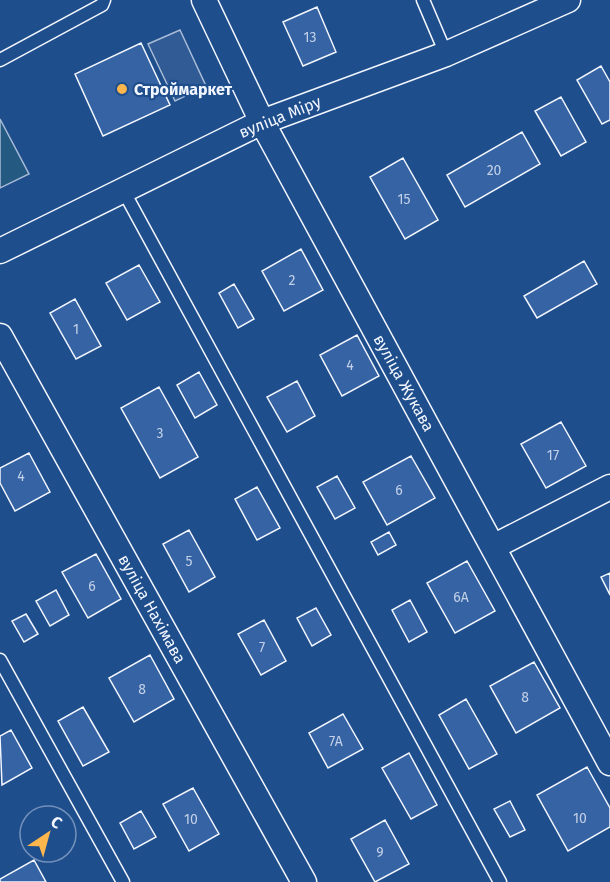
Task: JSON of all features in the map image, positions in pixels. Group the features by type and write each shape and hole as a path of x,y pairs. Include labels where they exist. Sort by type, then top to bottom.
{"street":[{"name":"вуліца Жукава","path":"204,0 262,122 610,763"},
{"name":"вуліца Міру","path":"0,251 262,122 446,54 568,0"},
{"name":"вуліца Нахімава","path":"0,336 304,882"},
{"path":"493,547 610,487"}],"lane":[{"path":"0,60 102,5 104,0"},
{"path":"423,0 446,54"},
{"path":"123,190 500,882"},
{"path":"0,660 123,882"}],"shaded area":[{"path":"180,30 206,86 175,101 148,44"},
{"path":"0,119 29,174 0,188"}],"building":[{"path":"317,7 336,52 303,66 283,22"},
{"name":"Строймаркет","path":"141,43 170,105 103,136 75,74"},
{"path":"601,66 610,82 610,120 602,124 577,80"},
{"path":"561,97 586,142 561,156 535,111"},
{"path":"522,132 540,164 465,207 447,175"},
{"path":"403,158 438,220 405,239 370,177"},
{"path":"301,249 323,290 284,311 262,271"},
{"path":"584,261 597,284 537,318 524,296"},
{"path":"139,265 160,302 127,320 106,283"},
{"path":"234,284 254,319 238,328 219,293"},
{"path":"75,299 101,346 76,359 50,313"},
{"path":"357,335 379,376 342,396 320,355"},
{"path":"199,372 217,405 195,418 177,385"},
{"path":"297,381 315,416 287,432 267,397"},
{"path":"159,387 198,457 160,478 121,408"},
{"path":"561,422 586,466 546,488 521,444"},
{"path":"29,453 50,492 15,511 0,483 0,468"},
{"path":"411,456 435,498 387,525 363,482"},
{"path":"337,476 355,508 335,519 317,487"},
{"path":"257,487 280,528 257,540 235,499"},
{"path":"189,530 215,577 189,592 163,544"},
{"path":"389,532 396,545 378,555 371,542"},
{"path":"96,554 121,599 88,618 62,572"},
{"path":"467,561 495,611 455,633 427,583"},
{"path":"610,573 610,595 601,577"},
{"path":"56,590 69,615 50,626 36,601"},
{"path":"410,600 427,632 409,642 392,610"},
{"path":"316,608 331,635 312,646 297,618"},
{"path":"26,614 38,634 24,642 12,621"},
{"path":"264,620 286,661 261,675 238,634"},
{"path":"150,655 174,699 134,722 109,678"},
{"path":"534,662 560,708 516,733 490,686"},
{"path":"466,699 497,754 469,769 439,715"},
{"path":"83,707 109,752 83,766 58,721"},
{"path":"343,714 363,749 328,768 309,733"},
{"path":"11,730 32,768 2,785 0,736"},
{"path":"409,753 437,805 411,819 382,768"},
{"path":"587,767 610,808 610,827 568,851 537,795"},
{"path":"193,788 219,834 189,851 163,804"},
{"path":"510,801 525,830 510,837 494,809"},
{"path":"141,811 156,837 134,849 120,823"},
{"path":"385,820 409,864 375,882 351,839"},
{"path":"27,864 36,864 46,882 0,882 0,879"}],"place":[{"name":"Строймаркет","path":"122,89"}]}
